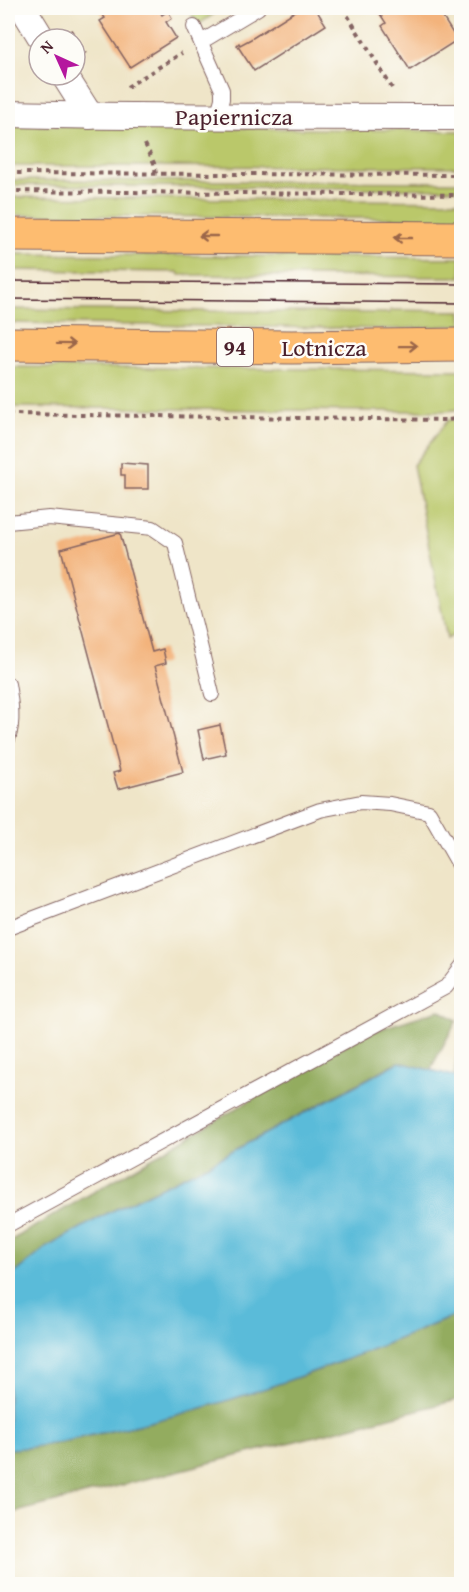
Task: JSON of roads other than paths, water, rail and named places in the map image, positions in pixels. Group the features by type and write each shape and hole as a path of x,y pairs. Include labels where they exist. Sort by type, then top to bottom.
{"main road":[{"path":"8,235 462,238"},
{"name":"Lotnicza","path":"8,344 292,347 462,345"}],"street":[{"path":"23,8 35,27"},
{"path":"72,87 90,116"},
{"name":"Papiernicza","path":"8,114 462,117"}],"lane":[{"path":"201,42 258,8"},
{"path":"194,27 222,90 217,116"},
{"path":"8,522 48,519 153,528 175,543 212,694"},
{"path":"8,684 11,729 8,739"},
{"path":"8,928 320,810 361,802 390,804 429,812 462,870"},
{"path":"8,1226 446,987 462,966"}],"water":[{"path":"399,1062 454,1076 461,1087 461,1313 374,1349 242,1396 152,1421 70,1440 8,1449 8,1279 47,1247 104,1215 209,1164"}],"tram line":[{"path":"8,281 462,284"},
{"path":"8,299 462,303"}]}
